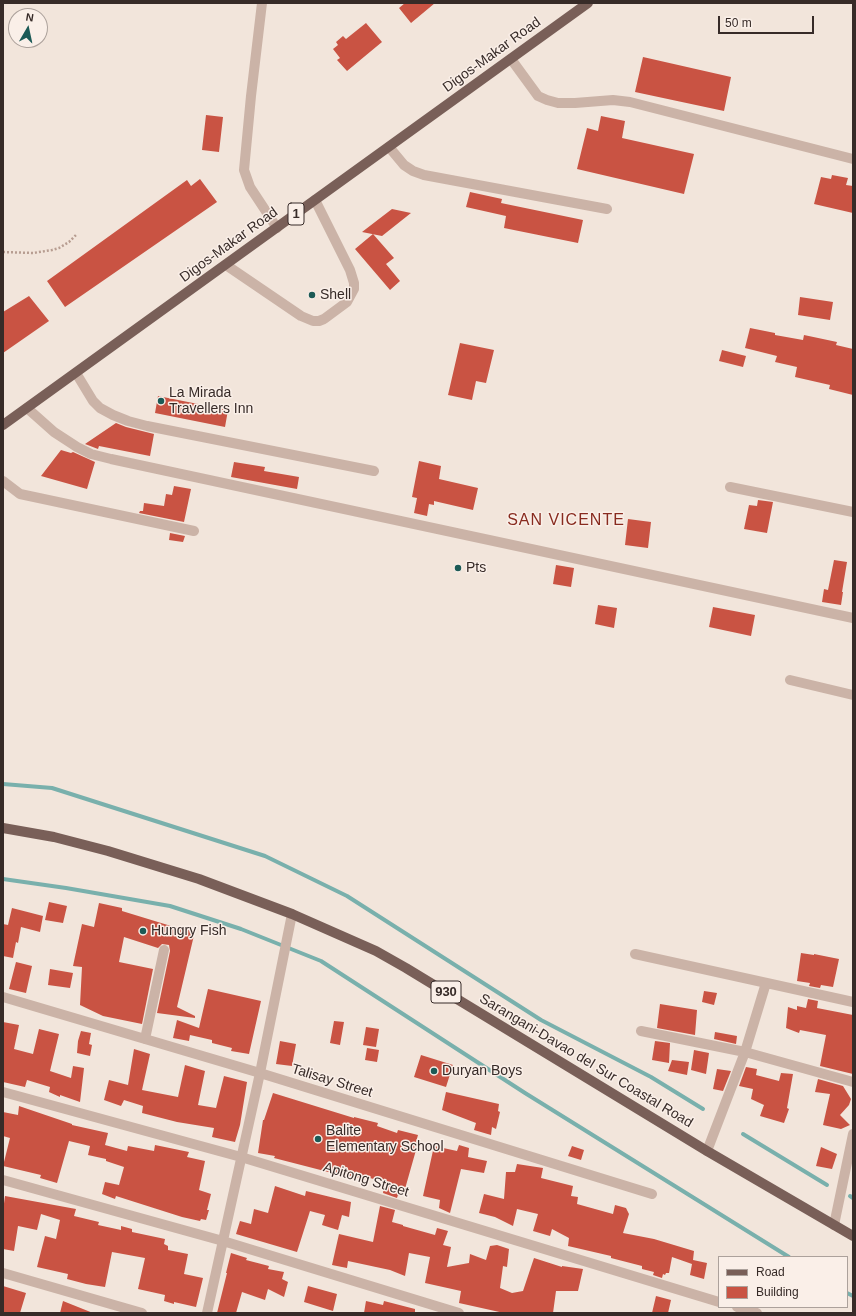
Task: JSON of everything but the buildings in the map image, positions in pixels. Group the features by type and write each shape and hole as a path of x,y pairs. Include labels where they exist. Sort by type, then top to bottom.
{"main road":[{"name":"Digos-Makar Road","path":"3,425 588,3"},
{"name":"Sarangani-Davao del Sur Coastal Road","path":"3,828 54,837 108,851 199,879 292,914 376,951 853,1236"}],"street":[{"path":"262,3 244,170 250,187 277,228"},
{"path":"511,59 538,96 546,100 558,103 613,100 630,102 853,159"},
{"path":"389,147 404,165 413,171 424,175 607,209"},
{"path":"226,265 301,316 313,321 324,319 347,302 354,290 354,283 350,270 315,200"},
{"path":"76,373 93,401 100,408 128,421 374,471"},
{"path":"27,408 54,432 91,454 853,618"},
{"path":"3,481 20,494 194,532"},
{"path":"730,487 853,512"},
{"path":"790,680 853,695"},
{"path":"207,1313 260,1073 292,914"},
{"path":"145,1039 164,950"},
{"path":"635,954 853,1002"},
{"path":"707,1150 745,1052 766,983"},
{"name":"Talisay Street","path":"3,998 260,1073 652,1194"},
{"path":"641,1031 745,1052 853,1082"},
{"name":"Apitong Street","path":"3,1092 241,1157 718,1302"},
{"path":"834,1225 853,1134"},
{"path":"3,1180 223,1240 459,1313"},
{"path":"3,1273 142,1313"},
{"path":"740,1308 757,1313"}],"path":[{"path":"3,252 33,252 52,250 69,242 77,234"}],"waterway":[{"path":"3,784 52,788 265,856 347,896 541,1020 651,1077 703,1109"},
{"path":"3,879 170,906 241,929 321,961 525,1093 787,1256"},
{"path":"743,1134 827,1185"},
{"path":"848,1294 853,1296"}],"place":[{"name":"Shell","path":"312,295"},
{"name":"La Mirada Travellers Inn","path":"161,401"},
{"name":"Pts","path":"458,568"},
{"name":"Hungry Fish","path":"143,931"},
{"name":"Duryan Boys","path":"434,1071"},
{"name":"Balite Elementary School","path":"318,1139"}],"district":[{"name":"SAN VICENTE","path":"566,521"}]}
